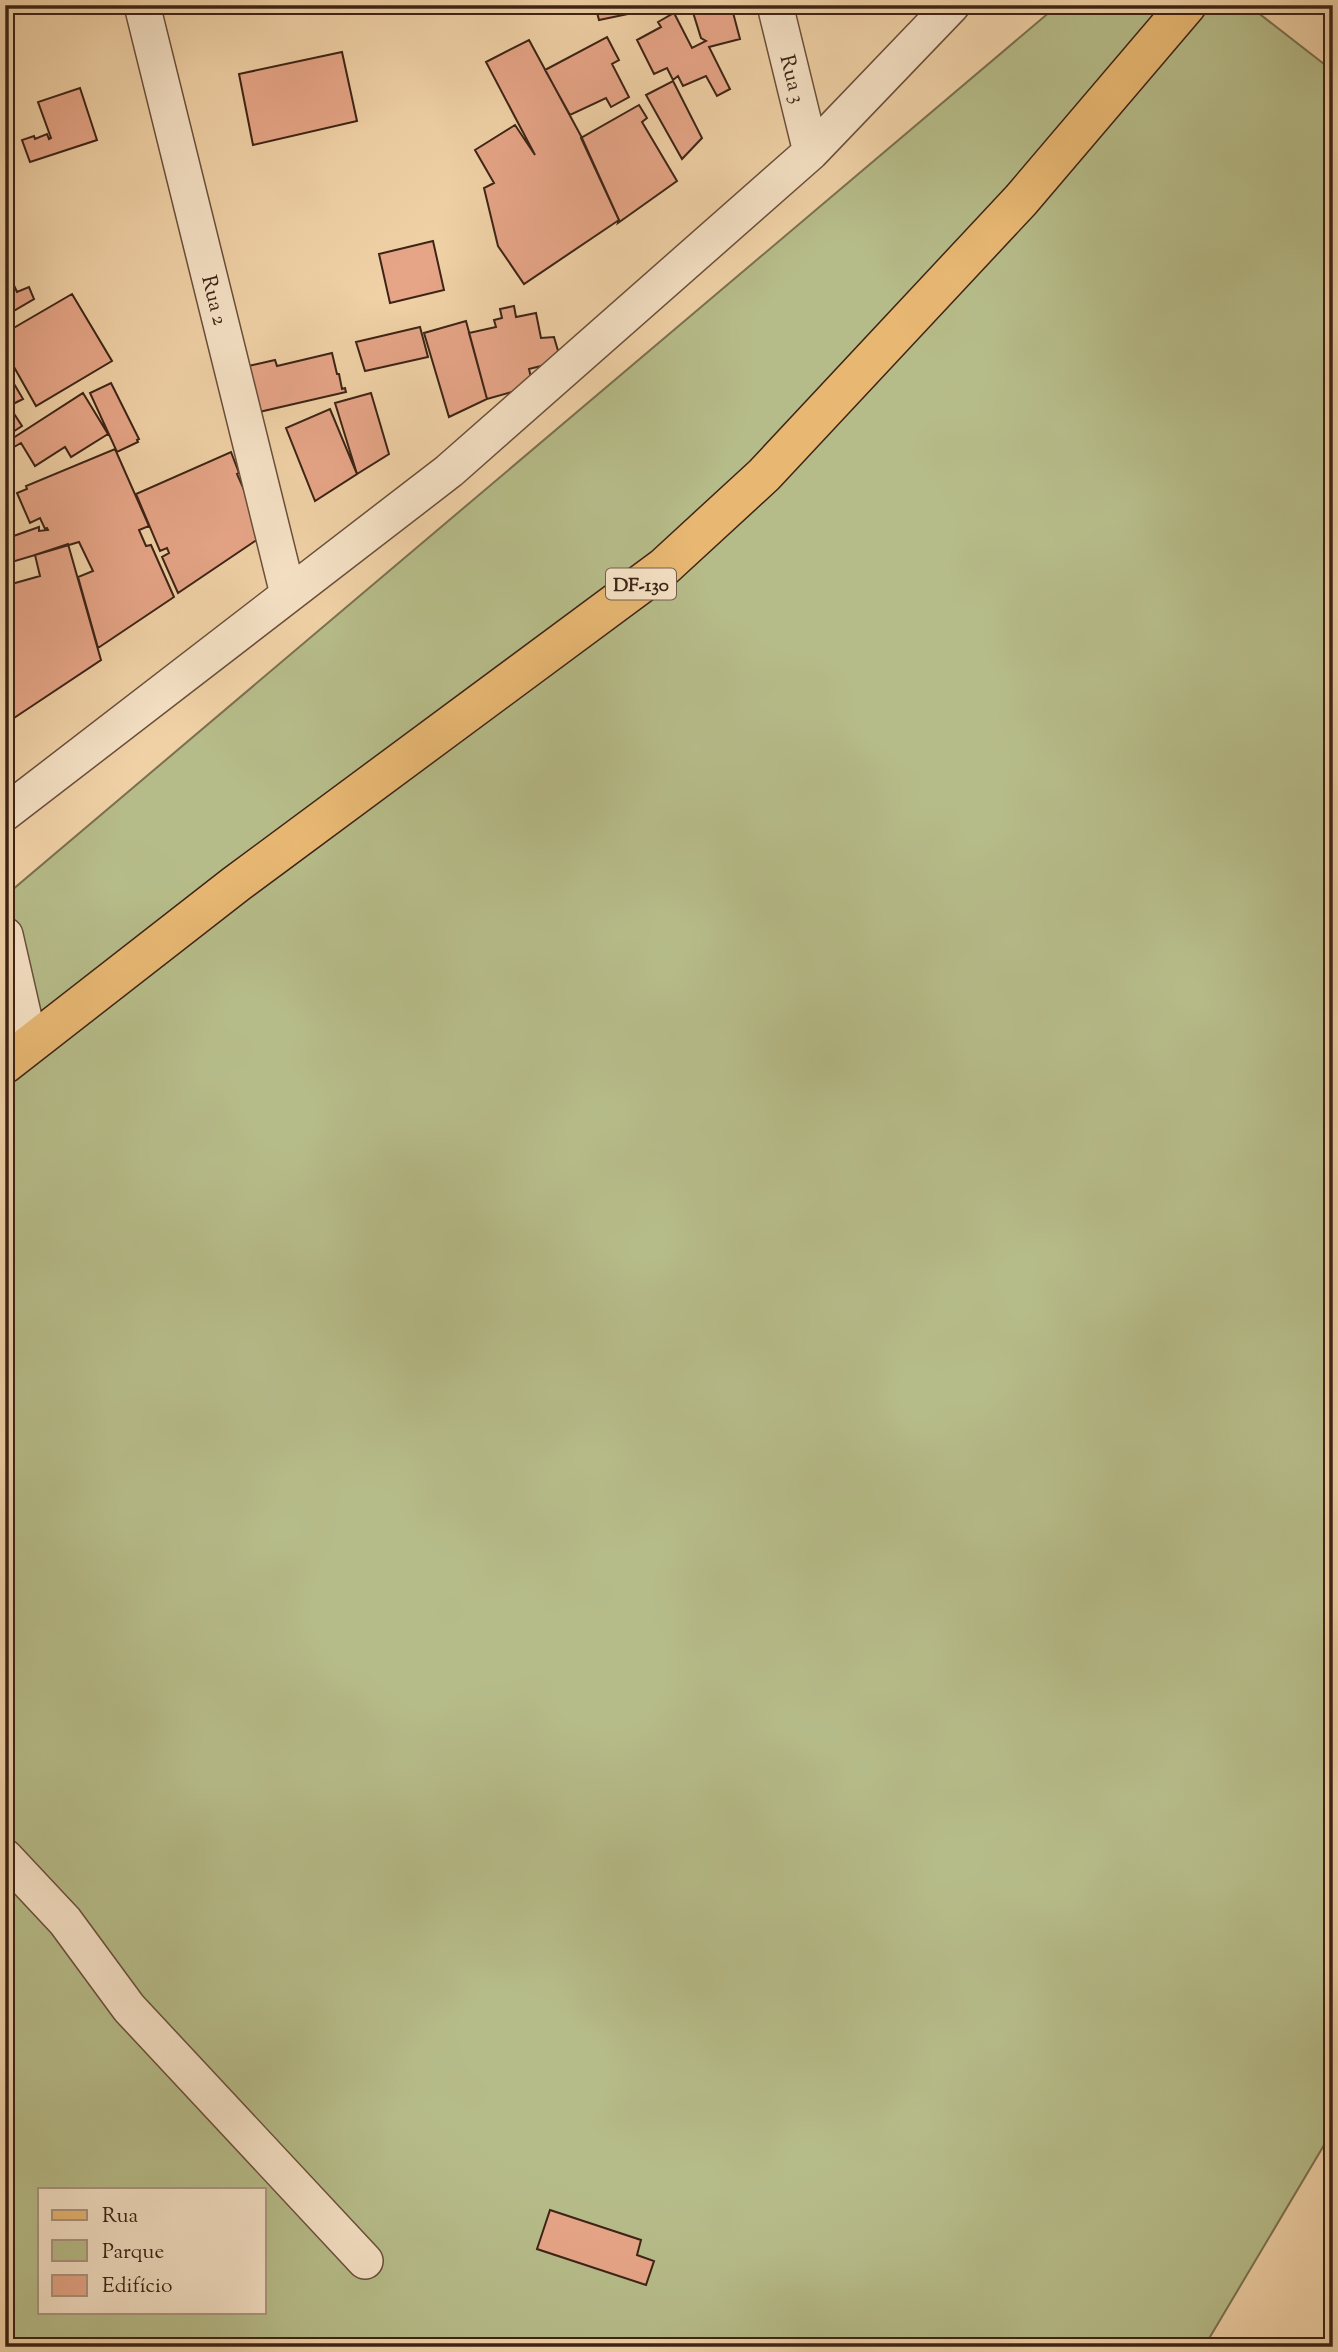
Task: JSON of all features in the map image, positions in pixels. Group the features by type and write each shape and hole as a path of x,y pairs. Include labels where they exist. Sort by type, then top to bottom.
{"main road":[{"name":"DF-130","path":"18,1054 236,884 664,568 764,475 1021,200 1187,5"}],"street":[{"name":"Rua 2","path":"142,5 288,594"},
{"name":"Rua 3","path":"775,5 811,152"},
{"path":"5,813 449,471 811,152 952,5"},
{"path":"5,936 18,1054"},
{"path":"5,1857 65,1921 129,2008 365,2261"}],"green space":[{"path":"1058,5 1248,5 1333,71 1333,2130 1204,2347 5,2347 5,896"}],"building":[{"path":"595,5 626,5 628,14 599,20"},
{"path":"731,5 740,39 709,47 730,89 717,96 706,76 683,86 678,76 673,80 667,68 654,74 637,40 661,27 658,22 674,13 692,48 706,41 701,38 691,6"},
{"path":"607,37 619,60 612,64 629,97 611,107 606,98 570,115 545,70"},
{"path":"529,40 581,136 619,220 524,284 498,246 484,188 494,183 475,150 515,125 535,155 486,62"},
{"path":"342,52 357,121 253,145 239,74"},
{"path":"673,81 702,138 682,159 646,95"},
{"path":"80,88 97,140 30,162 22,140 47,134 49,139 51,138 38,102"},
{"path":"639,105 647,118 642,122 677,181 618,223 619,220 581,138"},
{"path":"433,241 444,290 390,303 379,254"},
{"path":"5,266 17,292 29,287 34,299 5,316"},
{"path":"72,294 112,361 36,406 5,351 5,333"},
{"path":"514,306 516,317 536,313 541,338 554,337 561,361 529,369 533,386 487,399 469,333 496,327 494,320 502,318 500,309"},
{"path":"466,321 487,399 449,417 424,333"},
{"path":"420,327 428,357 365,371 356,342"},
{"path":"332,353 342,389 345,388 346,392 259,412 244,367 275,360 277,366"},
{"path":"10,377 23,399 9,406 22,426 5,437 5,380"},
{"path":"111,383 139,439 117,452 90,393"},
{"path":"83,393 108,434 71,457 65,447 35,466 21,443 14,447 10,440"},
{"path":"371,393 389,454 357,474 335,403"},
{"path":"330,409 357,474 315,501 286,428"},
{"path":"115,449 149,526 139,530 146,546 151,545 174,597 98,648 78,577 93,571 79,542 5,564 5,539 39,527 39,531 48,530 40,518 30,523 17,493 27,489 26,486"},
{"path":"231,452 239,473 237,474 264,535 178,593 162,557 169,553 167,548 160,551 136,494"},
{"path":"68,544 101,660 5,724 5,576 8,585 40,576 35,555"},
{"path":"550,2210 641,2240 637,2255 654,2261 646,2285 537,2249"}]}
